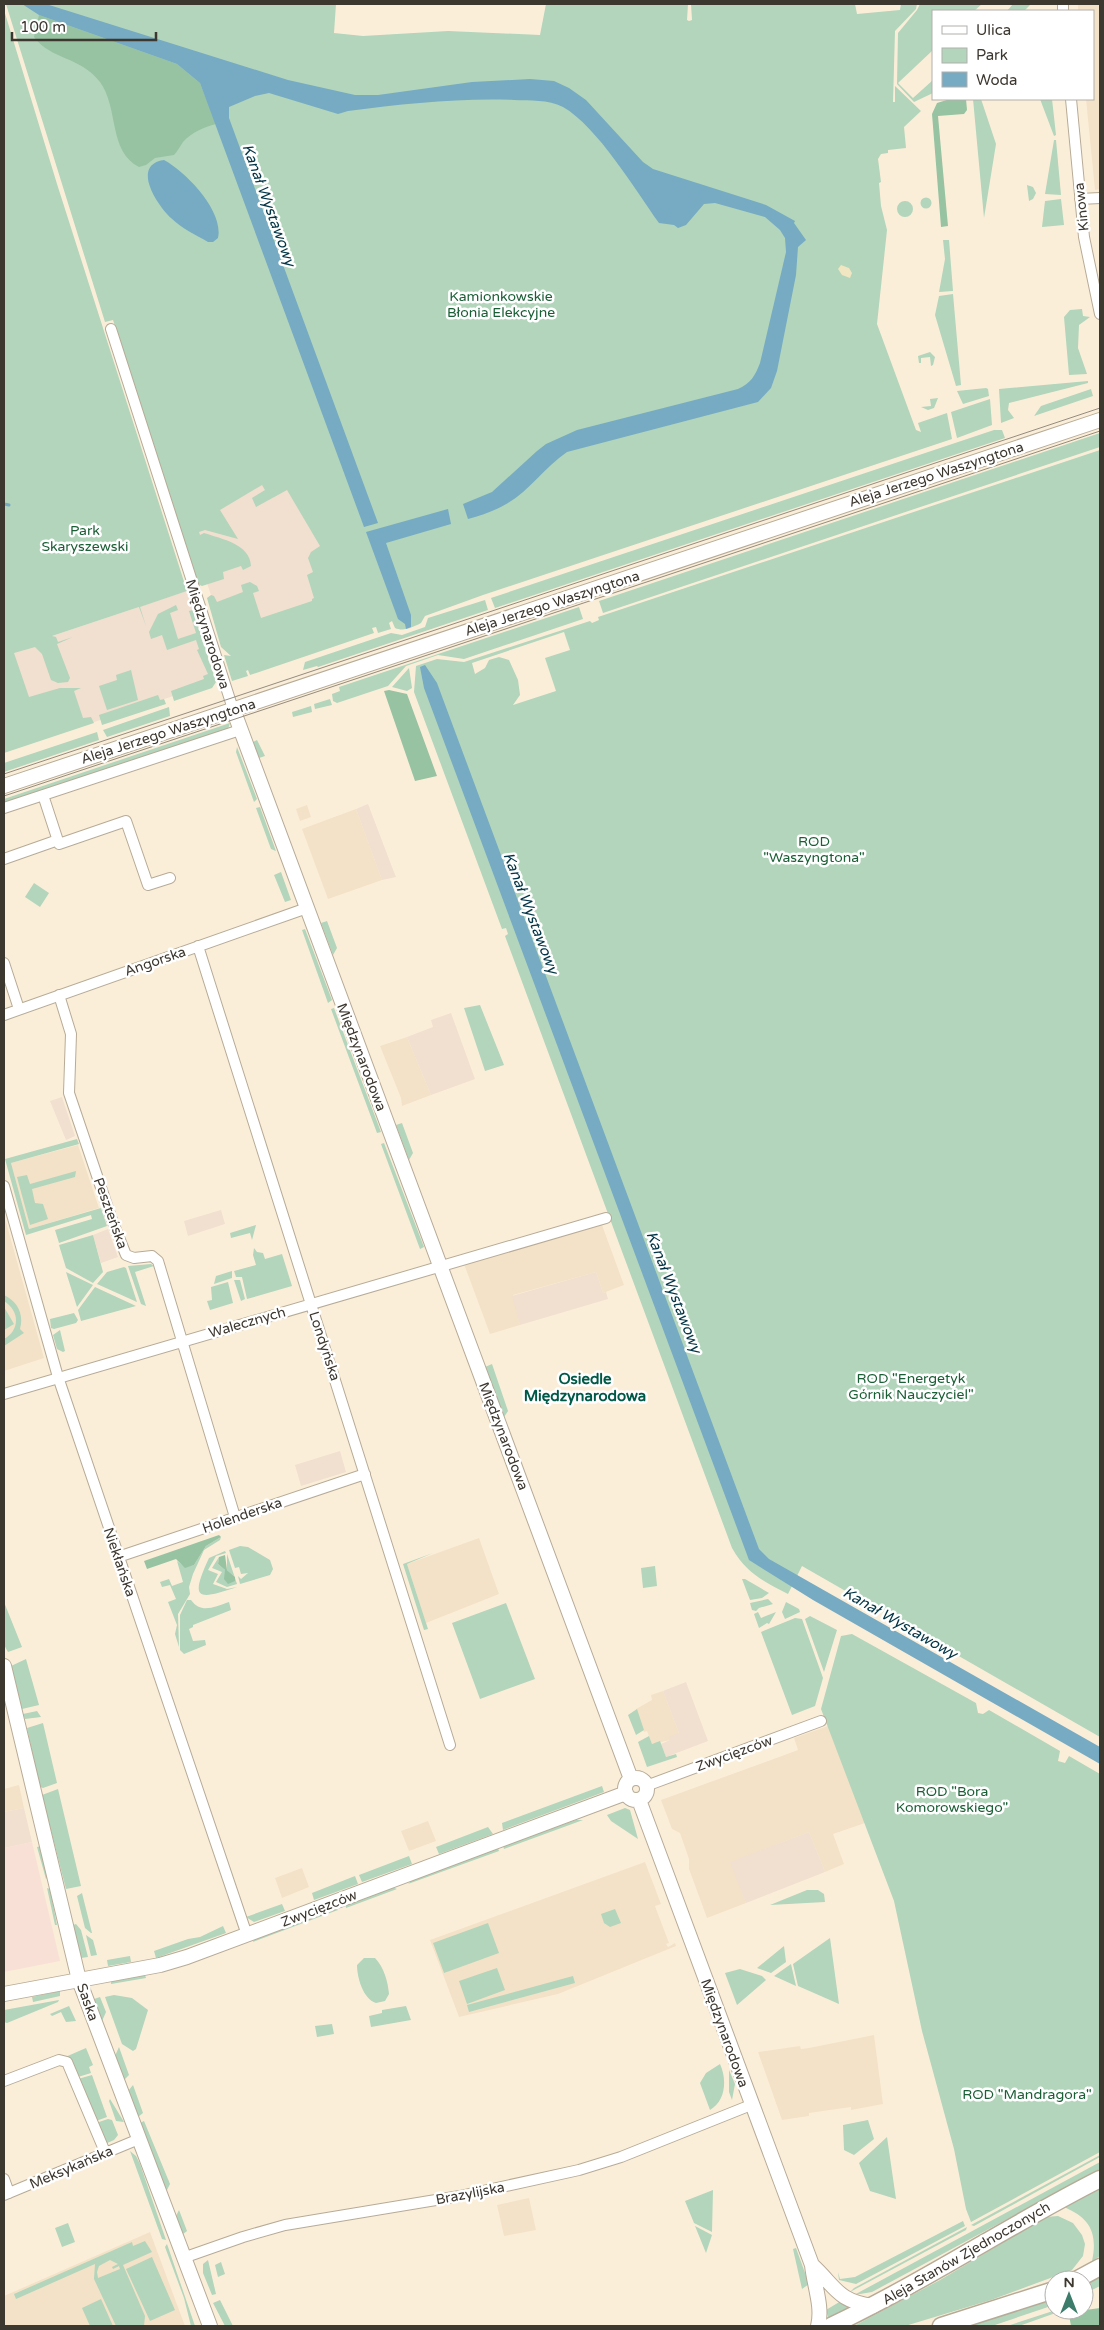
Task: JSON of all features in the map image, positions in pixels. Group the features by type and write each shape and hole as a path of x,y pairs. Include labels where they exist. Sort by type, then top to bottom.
{"main road":[{"name":"Aleja Stanów Zjednoczonych","path":"831,2326 930,2276 1009,2228 1100,2179"},
{"path":"941,2326 1044,2293"}],"street":[{"name":"Kinowa","path":"1071,100 1084,237 1100,314"},
{"path":"1080,199 1100,198"},
{"name":"Międzynarodowa","path":"111,328 240,730 631,1780"},
{"name":"Aleja Jerzego Waszyngtona","path":"4,786 1100,420"},
{"name":"Aleja Jerzego Waszyngtona","path":"4,808 240,730"},
{"path":"43,795 59,844 126,822 148,885 170,878"},
{"path":"4,860 58,840"},
{"name":"Angorska","path":"4,1014 307,908"},
{"name":"Londyńska","path":"198,946 450,1745"},
{"path":"4,963 19,1009"},
{"name":"Peszteńska","path":"59,995 71,1034 69,1093 123,1252 130,1257 152,1256 157,1259 235,1517"},
{"name":"Niekłańska","path":"4,1186 58,1378 247,1935"},
{"name":"Walecznych","path":"4,1394 183,1340 606,1218"},
{"name":"Holenderska","path":"118,1557 365,1474"},
{"name":"Saska","path":"4,1666 79,1980 210,2326"},
{"name":"Zwycięzców","path":"646,1786 821,1722"},
{"path":"631,1780 642,1780 646,1786 646,1794 638,1800 632,1799 626,1793 626,1784 631,1780"},
{"name":"Zwycięzców","path":"4,1994 160,1964 247,1935 626,1793"},
{"name":"Międzynarodowa","path":"638,1800 812,2265 814,2288 819,2305 818,2326"},
{"path":"4,2081 59,2060 67,2062 105,2152"},
{"name":"Brazylijska","path":"183,2258 243,2237 286,2225 460,2196 579,2170 621,2158 751,2104"},
{"name":"Meksykańska","path":"6,2194 138,2139"},
{"path":"4,2179 6,2194"},
{"name":"Międzynarodowa","path":"812,2265 844,2298 856,2304 873,2306"},
{"path":"202,2305 202,2326"},
{"path":"202,2305 218,2326"}],"shaded area":[{"path":"1078,4 1100,4 1100,189 1095,190 1086,100 1094,100 1094,10 1078,10"},
{"path":"280,462 322,534 329,597 227,645 187,521"},
{"path":"187,591 216,682 79,727 24,701 7,651"},
{"path":"368,804 396,877 382,880 356,809"},
{"path":"307,805 311,817 300,821 296,809"},
{"path":"356,809 382,880 328,899 302,829"},
{"path":"451,1013 475,1079 431,1095 407,1037 433,1027 431,1020"},
{"path":"407,1037 431,1095 402,1106 401,1098 380,1046"},
{"path":"62,1097 75,1136 66,1140 50,1101"},
{"path":"78,1145 99,1208 29,1229 11,1163"},
{"path":"221,1210 225,1224 188,1236 184,1221"},
{"path":"4,1215 44,1358 4,1371"},
{"path":"602,1225 624,1285 603,1293 596,1272 513,1295 520,1325 490,1334 464,1264"},
{"path":"108,1229 118,1257 101,1263 93,1235"},
{"path":"596,1272 603,1293 606,1292 608,1299 520,1325 512,1296"},
{"path":"340,1451 346,1472 301,1486 295,1465"},
{"path":"479,1538 499,1594 426,1623 407,1564"},
{"path":"686,1682 708,1741 666,1757 661,1744 670,1740 668,1737 679,1733 663,1691"},
{"path":"663,1691 679,1733 670,1740 652,1744 647,1731 644,1732 636,1709 652,1700 651,1695"},
{"path":"828,1726 865,1823 833,1834 844,1864 825,1872 809,1832 731,1862 746,1903 707,1918 689,1869 689,1859 680,1833 672,1829 661,1800 798,1750 794,1738"},
{"path":"19,1785 24,1808 4,1812 4,1789"},
{"path":"24,1808 32,1842 4,1848 4,1812"},
{"path":"428,1821 436,1841 409,1851 401,1831"},
{"path":"809,1832 825,1872 746,1903 730,1862"},
{"path":"32,1842 60,1961 4,1972 4,1848"},
{"path":"645,1862 661,1904 655,1906 669,1943 666,1944 668,1947 675,1943 676,1946 558,1994 459,2017 430,1940"},
{"path":"302,1868 309,1887 282,1898 275,1878"},
{"path":"874,2035 883,2104 851,2110 851,2107 809,2113 809,2116 782,2120 758,2052 800,2046 801,2049 809,2048"},
{"path":"529,2198 536,2230 504,2236 497,2205"},
{"path":"150,2232 185,2326 4,2326 4,2296"}],"green space":[{"name":"Kamionkowskie Błonia Elekcyjne","path":"6,4 336,4 334,33 363,36 448,31 540,35 546,4 688,4 687,20 689,21 692,20 691,4 855,4 857,14 900,10 901,4 917,4 916,9 895,31 893,102 895,102 895,86 921,111 904,127 906,148 888,150 888,153 881,154 878,159 881,182 879,183 881,206 887,230 877,324 916,430 921,432 918,423 947,413 952,439 483,595 425,616 421,623 408,629 395,628 392,621 389,623 391,629 378,633 376,627 372,628 374,633 250,675 248,670 246,671 248,676 232,681 224,655 231,656 221,647 207,598 211,595 214,596 217,602 243,592 241,585 250,582 257,586 259,591 253,593 261,618 312,601 314,598 307,575 313,572 308,558 311,552 320,546 287,490 256,507 252,498 265,490 262,485 220,510 238,539 205,530 199,532 200,535 204,533 227,540 240,547 246,552 251,566 243,570 241,566 223,572 224,579 202,586 196,583 113,320 105,322"},
{"path":"920,4 982,4 975,10 932,10 932,51 898,83 913,98 932,81 932,93 914,102 897,84 898,33"},
{"path":"1013,4 1037,4 1030,5 1025,10 1008,10"},
{"name":"Park Skaryszewski","path":"4,10 57,184 187,591 140,607 146,626 139,607 52,636 56,637 58,642 73,637 57,644 70,678 68,682 58,683 51,680 42,654 35,647 14,653 29,697 60,688 81,688 74,691 83,718 91,717 94,723 4,753"},
{"path":"39,15 177,64 200,83 216,124 190,135 174,155 155,158 146,165 139,167 129,160 123,151 118,140 106,92 100,82 84,67 49,50 34,37"},
{"path":"947,100 966,100 967,110 964,114 938,116 948,226 941,227 932,114 937,103"},
{"path":"973,100 981,100 996,144 984,218"},
{"path":"1040,100 1052,100 1056,135 1054,136"},
{"path":"1054,140 1056,140 1061,195 1045,194"},
{"path":"1027,185 1033,187 1036,193 1033,199 1029,201"},
{"path":"926,197 932,203 926,209 920,203"},
{"path":"1061,199 1064,225 1042,227 1045,201"},
{"path":"905,201 911,203 913,209 911,215 905,217 899,215 897,209 899,203"},
{"path":"943,240 949,240 953,291 939,292 945,259"},
{"path":"953,294 961,385 956,386 935,315 939,296"},
{"path":"1082,309 1083,316 1090,317 1079,325 1078,348 1087,374 1069,375 1064,317 1070,310"},
{"path":"930,352 935,357 933,365 931,366 930,357 921,358 921,363 919,363 918,356"},
{"path":"1088,381 1088,383 1009,403 1008,410 1014,418 1001,423 999,389"},
{"path":"988,389 989,396 963,404 957,391"},
{"path":"1091,389 1093,396 1034,416 1041,406"},
{"path":"938,398 934,408 928,410 921,407 931,406 930,399"},
{"path":"990,399 992,425 957,438 951,412"},
{"path":"994,430 1002,430 1005,438 495,608 491,598"},
{"path":"1100,433 1100,447 603,613 599,601"},
{"name":"ROD \"Waszyngtona\"","path":"1100,450 1100,1737 802,1566 788,1594 749,1570 732,1548 505,936 508,934 506,928 502,929 414,692 416,666 437,659 464,662 590,621 592,623 599,620 598,617","holes":["564,632 570,650 545,658 556,691 513,705 520,695 518,680 509,660 499,657 489,660 485,668 475,674 472,663"]},
{"path":"485,600 488,610 318,667 303,670 305,662 391,633 402,635 425,627 428,618"},
{"path":"176,605 178,610 170,613 178,639 196,633 189,611 193,610 216,682 212,688 174,701 171,691 204,679 203,676 208,674 197,650 199,649 196,640 167,650 162,635 151,639 149,632 158,614"},
{"path":"579,607 583,619 464,659 438,655 406,666 388,686 337,703 333,701 332,694 340,691 339,687"},
{"path":"409,668 412,688 407,691 392,687"},
{"path":"131,670 138,700 107,710 99,686 117,680 116,675"},
{"path":"389,690 407,694 437,776 415,781 384,691"},
{"path":"158,695 160,700 164,699 166,704 102,725 99,715"},
{"path":"330,699 332,705 315,709 314,704"},
{"path":"311,706 312,712 293,717 292,712"},
{"path":"169,707 170,716 107,737 103,730"},
{"path":"230,723 228,729 4,804 4,799"},
{"path":"97,732 99,740 4,772 4,763"},
{"path":"257,740 265,756 259,758 253,742"},
{"path":"237,747 257,799 254,802 236,752"},
{"path":"260,807 276,851 271,849 256,808"},
{"path":"281,872 291,900 285,902 274,875"},
{"path":"34,883 49,893 40,907 25,897"},
{"path":"327,921 337,948 333,955 321,923"},
{"path":"305,929 332,1000 328,1003 302,930"},
{"path":"480,1005 504,1065 485,1071 464,1008"},
{"path":"334,1008 381,1132 377,1133 331,1009"},
{"path":"402,1123 413,1153 409,1160 396,1125"},
{"path":"77,1139 79,1144 11,1163 29,1229 101,1208 107,1226 59,1243 55,1230 92,1219 91,1215 26,1235 5,1159"},
{"path":"384,1143 424,1247 420,1249 381,1144"},
{"path":"76,1171 75,1177 32,1189 35,1203 43,1204 48,1219 30,1225 17,1177 27,1175 30,1184"},
{"path":"256,1225 252,1240 250,1233 231,1238 230,1233"},
{"path":"93,1235 103,1272 93,1283 66,1268 59,1245"},
{"path":"254,1248 257,1252 263,1253 265,1259 282,1254 292,1286 247,1299 242,1277 236,1277 234,1271 256,1265 253,1255"},
{"path":"151,1264 154,1266 135,1272 146,1306 141,1304 128,1266"},
{"path":"126,1268 137,1302 97,1284 107,1272"},
{"path":"232,1271 232,1278 214,1284 216,1276"},
{"path":"66,1272 93,1285 77,1307"},
{"path":"234,1280 240,1280 245,1299 241,1301"},
{"path":"228,1282 233,1303 210,1310 207,1301 212,1300 211,1287"},
{"path":"95,1287 136,1306 81,1321 78,1310"},
{"path":"4,1295 13,1301 19,1309 21,1318 20,1329 24,1333 4,1346 4,1339 13,1331 16,1320 13,1310 4,1301"},
{"path":"4,1307 14,1324 4,1330"},
{"path":"74,1313 78,1320 76,1323 54,1329 51,1328 50,1319"},
{"path":"60,1330 65,1351 63,1352 57,1349 53,1335"},
{"path":"492,1364 508,1411 504,1417 485,1367"},
{"path":"219,1535 221,1537 206,1546 194,1565 185,1568 176,1559 147,1569 144,1561"},
{"path":"221,1537 220,1540 204,1550 193,1574 189,1587 190,1594 178,1614 179,1647 175,1634 177,1625 168,1602 176,1599 170,1585 162,1587 160,1582 169,1579 172,1586 183,1582 177,1561 185,1567 194,1565 206,1546"},
{"path":"240,1546 248,1547 270,1560 273,1569 270,1575 240,1584 238,1576 241,1579 248,1573 241,1574 239,1567 235,1568 229,1550"},
{"path":"225,1551 226,1553 216,1556 208,1570 218,1574 213,1584 227,1589 237,1587 213,1594 201,1594 199,1582 209,1558"},
{"path":"433,1553 407,1564 428,1629 424,1630 403,1564"},
{"path":"227,1554 235,1577 227,1570"},
{"path":"225,1555 227,1570 235,1577 235,1581 228,1584 224,1579 225,1570 218,1564 219,1557"},
{"path":"219,1557 218,1564 225,1570 225,1575 235,1577 237,1584 227,1587 216,1582 222,1572 212,1568"},
{"path":"655,1566 657,1586 643,1588 641,1568"},
{"path":"742,1579 769,1593 762,1598 750,1600"},
{"path":"768,1599 773,1604 759,1608 756,1611 752,1610 750,1603"},
{"path":"187,1600 191,1600 203,1608 229,1602 231,1610 193,1625 189,1629 193,1641 205,1640 206,1645 184,1654 180,1650 180,1615"},
{"path":"4,1602 22,1647 8,1652 4,1645"},
{"path":"786,1602 799,1609 800,1612 785,1619 782,1612"},
{"path":"506,1603 535,1679 480,1699 452,1623"},
{"path":"758,1612 761,1618 776,1612 769,1624 767,1623 759,1628 754,1614"},
{"path":"810,1616 837,1630 824,1672 805,1619"},
{"path":"795,1618 802,1619 823,1678 815,1706 792,1715 761,1632"},
{"path":"852,1634 976,1703 978,1713 983,1714 989,1710 1060,1751 1058,1761 1065,1763 1069,1756 1100,1774 1100,2152 971,2222 966,2209 954,2149 922,2031 894,1901 821,1709 841,1636"},
{"path":"26,1659 39,1705 22,1709 11,1666"},
{"path":"637,1709 644,1730 636,1735 628,1715"},
{"path":"37,1711 41,1717 25,1719 23,1714"},
{"path":"43,1723 57,1783 43,1788 40,1787 27,1728"},
{"path":"649,1736 652,1744 660,1741 666,1757 676,1754 677,1757 647,1767 638,1742"},
{"path":"602,1786 604,1792 503,1830 502,1823"},
{"path":"58,1789 81,1886 66,1889 42,1795"},
{"path":"625,1808 630,1810 638,1839 611,1821 607,1815"},
{"path":"576,1820 583,1820 504,1849 503,1846"},
{"path":"488,1827 493,1834 439,1854 436,1847"},
{"path":"41,1846 48,1877 46,1879 37,1847"},
{"path":"498,1848 499,1851 408,1884 411,1881"},
{"path":"409,1856 412,1864 362,1882 359,1875"},
{"path":"355,1876 358,1884 314,1900 312,1893"},
{"path":"392,1887 397,1889 346,1908 346,1904"},
{"path":"47,1888 50,1889 57,1925 55,1925"},
{"path":"807,1890 818,1890 824,1894 825,1902 770,1905"},
{"path":"82,1893 92,1933 85,1928 77,1896"},
{"path":"282,1904 285,1911 254,1922 246,1917"},
{"path":"335,1908 338,1910 253,1942 254,1939"},
{"path":"615,1909 621,1923 610,1927 604,1923 601,1914"},
{"path":"488,1923 499,1953 444,1973 433,1943"},
{"path":"76,1924 81,1930 88,1957 81,1958 73,1925"},
{"path":"223,1926 226,1933 156,1958 154,1951 188,1939 200,1937"},
{"path":"86,1935 93,1940 97,1955 91,1956"},
{"path":"830,1938 839,2004 798,1986 793,1964"},
{"path":"784,1946 786,1962 771,1973 757,1968"},
{"path":"130,1956 131,1962 108,1966 107,1960"},
{"path":"364,1958 375,1958 383,1970 389,1994 385,2001 376,2003 371,2001 364,1992 358,1975 357,1965"},
{"path":"791,1964 796,1986 774,1976"},
{"path":"497,1968 505,1990 467,2004 459,1981"},
{"path":"740,1969 762,1976 766,1980 737,2005 725,1973"},
{"path":"145,1975 146,1978 111,1984 111,1981"},
{"path":"573,1976 575,1983 469,2012 467,2005"},
{"path":"60,1991 60,1996 33,2002 32,1997"},
{"path":"114,1995 132,1998 148,2010 136,2049 133,2051 122,2044 105,1997"},
{"path":"100,1997 106,2012 102,2021 94,1999"},
{"path":"59,2000 7,2023 4,2022 4,2010"},
{"path":"69,2006 76,2021 66,2022 61,2012 52,2016 50,2014"},
{"path":"406,2006 411,2020 371,2027 369,2016 382,2013 382,2010"},
{"path":"332,2024 334,2034 317,2037 315,2026"},
{"path":"119,2047 129,2075 124,2080 115,2056"},
{"path":"86,2048 93,2065 89,2067 91,2073 78,2077 63,2058"},
{"path":"720,2064 724,2076 724,2089 719,2101 710,2110 700,2083 706,2073"},
{"path":"729,2070 735,2084 732,2100 729,2092"},
{"path":"92,2075 107,2117 96,2121 78,2079"},
{"path":"133,2085 143,2113 138,2117 128,2091"},
{"path":"110,2099 124,2122 116,2121"},
{"path":"108,2119 112,2120 118,2135 114,2140 105,2144 96,2123"},
{"path":"868,2120 874,2139 854,2155 844,2150 843,2125"},
{"path":"144,2121 170,2184 166,2192 140,2123"},
{"path":"887,2137 896,2199 870,2191 859,2163"},
{"path":"130,2151 136,2156 140,2164 166,2240 162,2239"},
{"path":"1100,2155 1100,2157 974,2226 971,2225"},
{"path":"1100,2162 1100,2169 872,2292 854,2295"},
{"path":"1100,2187 1100,2256 1092,2261 1094,2242 1090,2228 1080,2216 1064,2207"},
{"path":"713,2190 712,2232 694,2223 685,2201"},
{"path":"179,2210 187,2231 183,2234 176,2216"},
{"path":"1058,2216 1073,2223 1082,2235 1085,2244 1083,2256 1072,2270 1044,2270 1044,2280 991,2300 905,2326 854,2326 940,2280 1046,2217"},
{"path":"963,2221 965,2226 856,2284 839,2280 838,2272 840,2279 855,2277"},
{"path":"68,2223 75,2242 62,2247 55,2228"},
{"path":"695,2226 712,2235 706,2253"},
{"path":"967,2227 966,2230 850,2292 854,2288"},
{"path":"145,2241 152,2252 123,2265 145,2316 144,2326 116,2326 94,2279 95,2264 16,2299 14,2294 132,2242 133,2246","holes":["110,2260 118,2264 112,2267 113,2269 119,2266 120,2269 98,2278 99,2266"]},
{"path":"167,2244 195,2326 191,2326 184,2298 165,2247"},
{"path":"796,2248 809,2284 802,2289 793,2249"},
{"path":"152,2257 175,2310 150,2321 126,2269"},
{"path":"208,2260 216,2294 212,2295 203,2273 203,2264"},
{"path":"221,2262 225,2274 218,2277 215,2265"},
{"path":"1100,2276 1100,2286 1094,2289 1094,2279"},
{"path":"101,2299 113,2326 90,2326 82,2308"},
{"path":"220,2300 233,2326 225,2326 213,2303"},
{"path":"1044,2300 1044,2308 992,2326 965,2326"},
{"path":"841,2301 852,2307 829,2320 826,2310"},
{"path":"1100,2308 1100,2326 1071,2326 1070,2320 1094,2320 1094,2309"},
{"path":"1044,2314 1044,2317 1019,2326 1007,2326"}],"sand":[{"path":"841,265 849,268 852,273 850,278 842,275 838,269"}],"water":[{"path":"22,4 46,4 288,80 355,95 378,95 472,82 530,79 554,81 569,88 586,100 643,162 653,169 766,205 795,221 794,223 806,240 798,247 796,275 777,371 771,388 758,402 567,452 516,498 493,511 468,519 463,504 492,492 546,444 577,430 738,389 749,382 760,363 786,252 785,238 780,230 765,217 715,203 704,204 686,225 678,228 674,225 659,223 602,144 576,116 557,104 514,100 452,101 369,108 338,114 269,93 255,96 229,107 229,118 378,523 364,527 200,83 177,64 39,15"},
{"path":"164,160 183,173 202,193 215,216 218,227 218,238 213,242 208,242 175,222 154,196 148,177 149,169 154,163"},
{"path":"448,509 451,524 386,543 411,615 411,627 406,629 405,624 398,619 366,532"},
{"path":"425,665 437,683 759,1549 769,1559 1100,1747 1100,1764 813,1600 749,1560 424,688 420,667"}],"waterway":[{"path":"4,504 9,505"}],"tram line":[{"path":"4,774 1100,408"},
{"path":"4,796 1100,431"}],"district":[{"name":"Osiedle Międzynarodowa","path":"585,1388"}],"water label":[{"name":"Kanał Wystawowy","path":"269,205"},
{"name":"Kanał Wystawowy","path":"531,913"},
{"name":"Kanał Wystawowy","path":"674,1292"},
{"name":"Kanał Wystawowy","path":"900,1623"}],"park label":[{"name":"ROD \"Energetyk Górnik Nauczyciel\"","path":"911,1386"},
{"name":"ROD \"Bora Komorowskiego\"","path":"952,1799"},
{"name":"ROD \"Mandragora\"","path":"1027,2094"}]}
